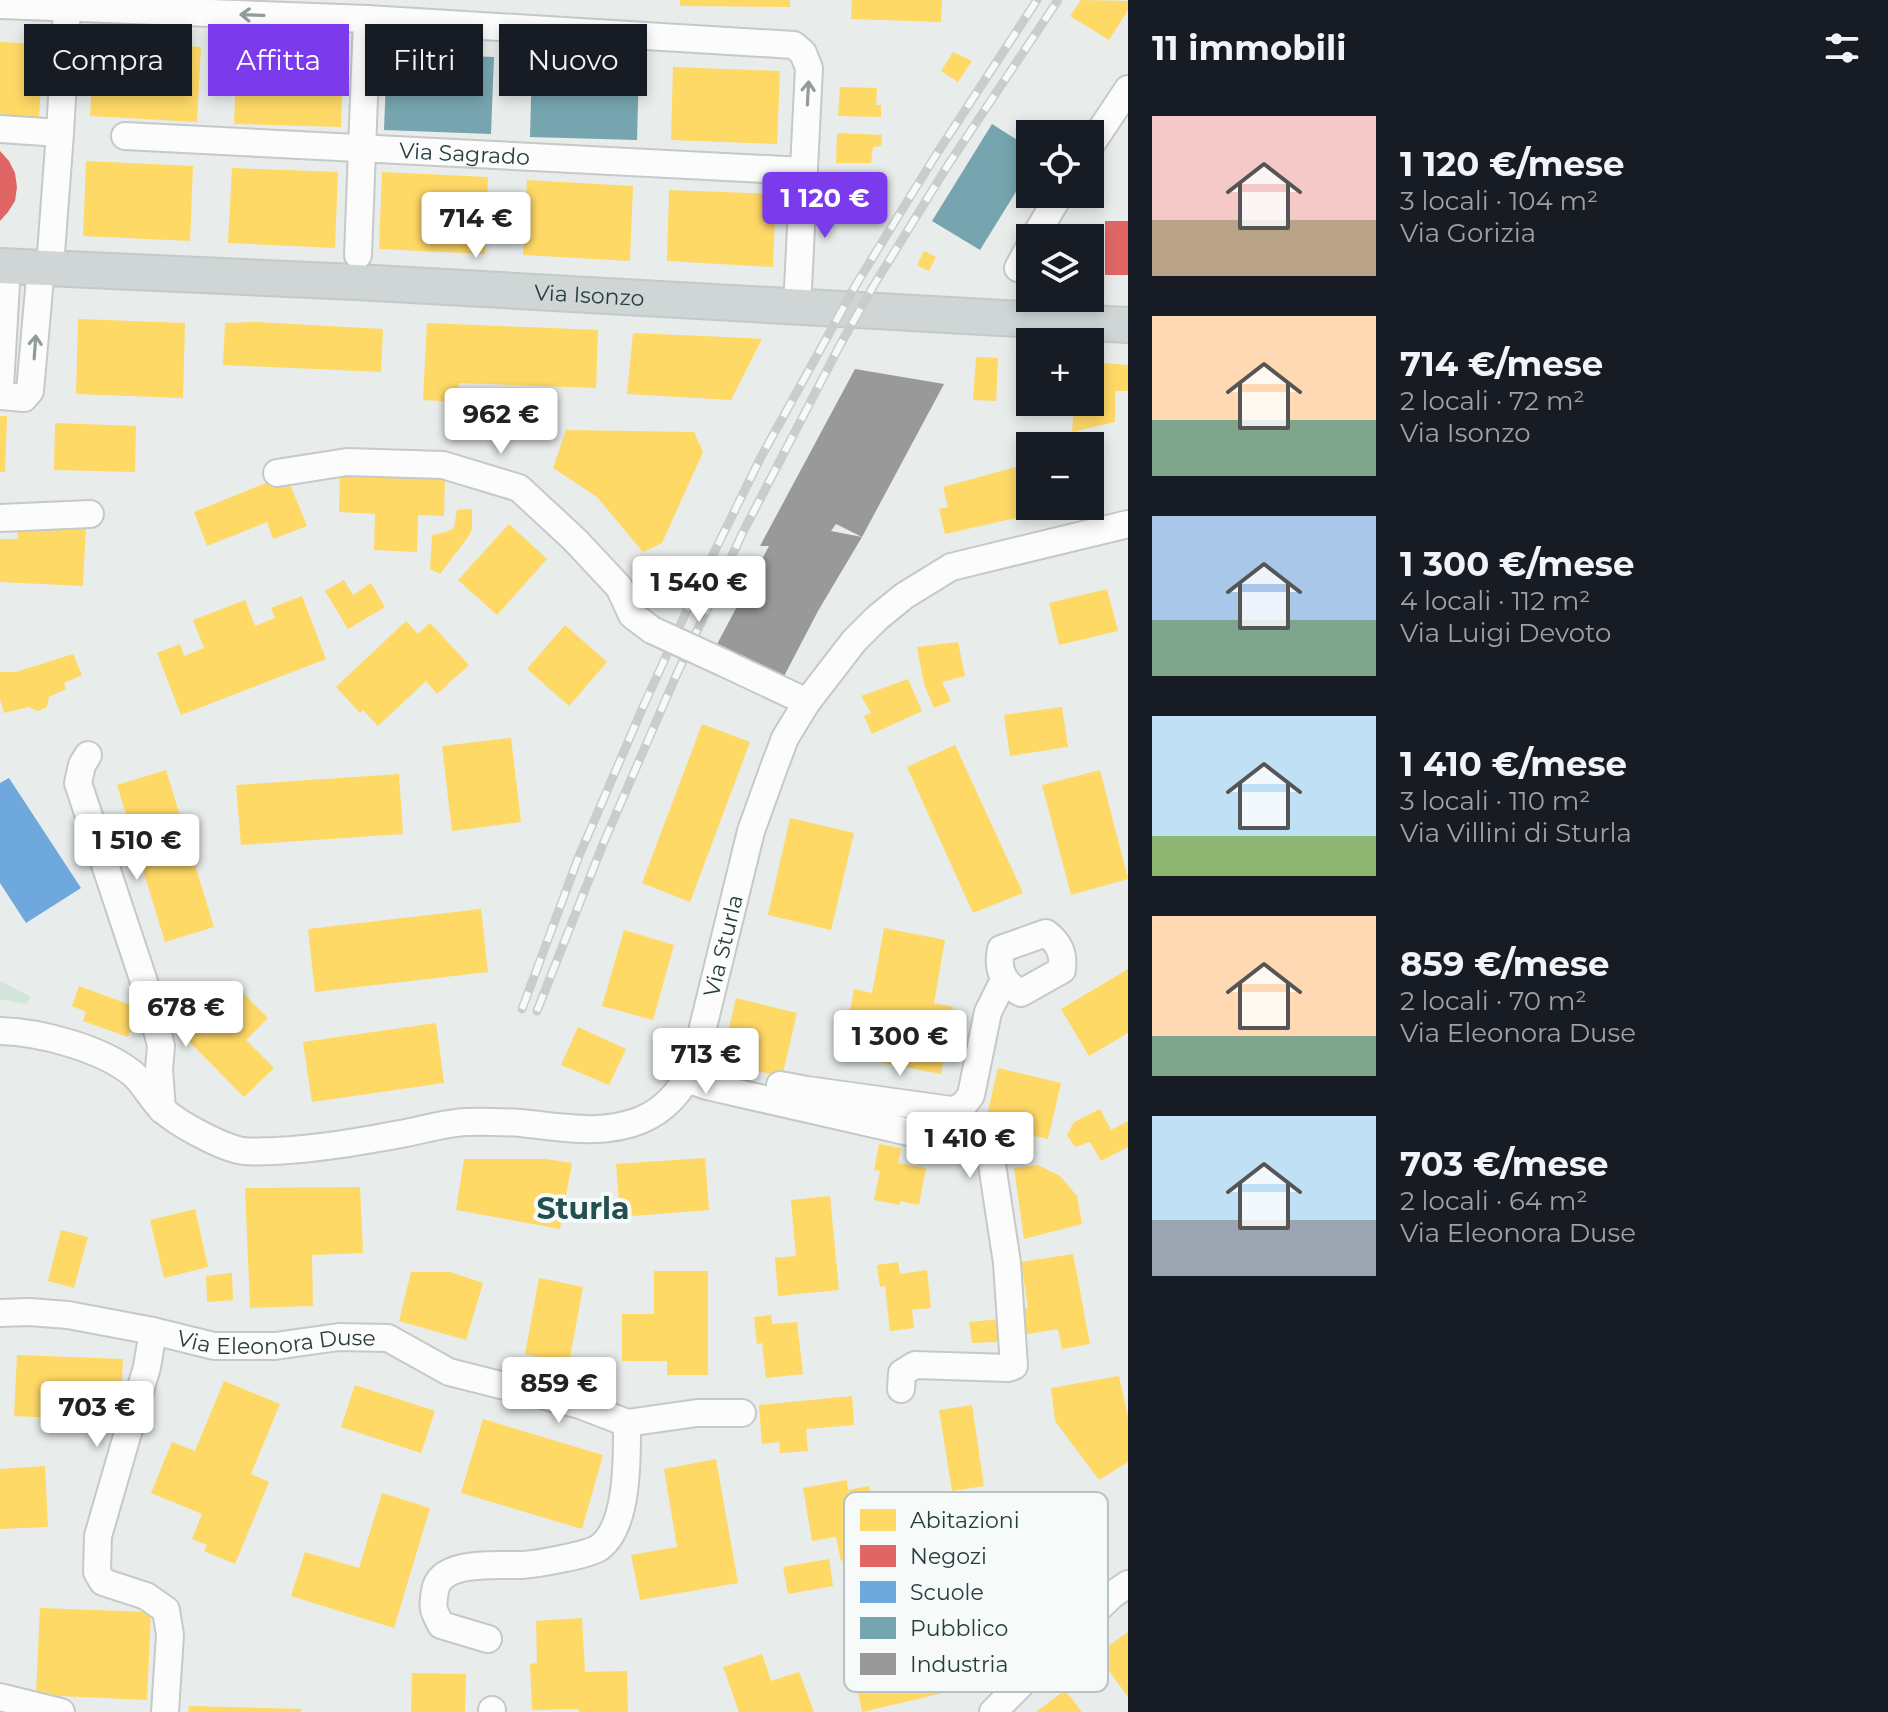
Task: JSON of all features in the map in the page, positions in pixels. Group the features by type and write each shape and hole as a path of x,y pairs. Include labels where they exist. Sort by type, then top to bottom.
{"main road":[{"name":"Via Isonzo","path":"4,266 1128,325"}],"street":[{"path":"0,5 67,9 204,7 794,45 803,53 809,68 797,308"},
{"path":"0,396 24,398 30,391 60,133 67,9"},
{"path":"358,255 367,19"},
{"path":"1104,125 1128,89"},
{"path":"0,129 60,133"},
{"name":"Via Sagrado","path":"125,136 804,171"},
{"path":"0,387 4,266"},
{"path":"277,473 347,462 443,465 519,488 575,540 619,587 632,615 652,630 807,702"},
{"path":"0,518 90,514"},
{"name":"Via Sturla","path":"0,1031 63,1041 104,1057 133,1074 162,1110 189,1129 236,1150 288,1150 351,1143 463,1122 519,1123 586,1130 640,1120 658,1111 674,1097 691,1072 751,831 785,738 807,702 854,641 904,596 951,567 1128,524"},
{"path":"88,755 78,783 149,997 161,1046 162,1110"},
{"path":"691,1072 730,1075 807,1090 951,1110 959,1108 971,1095 988,1012 1004,980"},
{"path":"691,1072 707,1086 979,1148 991,1158 1007,1263 1014,1366 915,1365 902,1373 901,1389"},
{"name":"Via Eleonora Duse","path":"0,1313 68,1315 214,1346 275,1346 339,1337 388,1338 449,1372 580,1405 627,1423 697,1413 742,1413"},
{"name":"Via Eleonora Duse","path":"153,1331 147,1367 98,1536 97,1572 103,1582 146,1596 166,1610 170,1635 165,1712"},
{"path":"488,1639 441,1625 432,1608 436,1583 446,1573 464,1567 527,1565 600,1547 612,1532 622,1504 628,1461 627,1423"},
{"path":"1108,1599 1128,1584"},
{"path":"993,1712 1013,1692"},
{"path":"0,1697 61,1712"}],"shaded area":[{"path":"0,981 31,997 26,1004 0,999"}],"building: Abitazioni":[{"path":"680,0 790,0 790,7 680,6"},
{"path":"852,0 942,0 941,22 851,19"},
{"path":"1081,0 1128,1 1128,10 1109,40 1070,16"},
{"path":"0,42 24,43 24,96 40,96 39,120 0,117"},
{"path":"192,46 201,47 197,122 90,116 91,96 192,96"},
{"path":"953,52 972,61 958,82 941,71"},
{"path":"673,67 780,71 777,144 671,140"},
{"path":"840,87 877,88 876,105 881,105 881,117 838,116"},
{"path":"235,96 342,96 341,127 234,124"},
{"path":"837,133 882,135 881,146 873,147 871,163 836,163"},
{"path":"86,161 193,166 190,241 83,236"},
{"path":"232,168 338,172 335,248 228,243"},
{"path":"382,172 488,177 485,254 379,249"},
{"path":"527,180 633,186 630,261 523,255"},
{"path":"669,190 776,194 773,267 667,261"},
{"path":"924,251 936,257 929,271 917,265"},
{"path":"78,319 185,323 183,398 76,394"},
{"path":"225,323 383,329 381,372 223,365"},
{"path":"427,323 598,330 596,388 459,383 458,402 423,400"},
{"path":"633,333 762,339 731,400 627,394"},
{"path":"976,357 998,358 996,401 973,400"},
{"path":"1104,363 1128,365 1128,391 1115,391 1115,422 1072,432 1073,416 1104,416"},
{"path":"0,416 7,416 5,472 0,472"},
{"path":"55,423 136,426 135,472 54,470"},
{"path":"566,430 694,432 703,452 662,543 643,552 597,497 553,468"},
{"path":"1016,467 1016,518 945,534 939,509 948,507 943,487"},
{"path":"340,472 445,477 444,516 418,515 417,552 374,550 375,514 339,512"},
{"path":"286,475 307,526 273,539 267,522 207,546 194,512"},
{"path":"472,509 472,529 468,537 440,574 430,569 432,535 454,528 457,510"},
{"path":"49,524 86,526 83,586 0,582 0,539 18,539 17,530 47,531"},
{"path":"509,524 547,559 497,615 458,580"},
{"path":"344,580 353,595 371,583 385,607 348,629 325,591"},
{"path":"1107,589 1118,631 1059,645 1049,603"},
{"path":"302,596 326,659 181,715 157,653 180,644 184,656 204,648 193,620 245,600 255,626 275,618 271,608"},
{"path":"406,621 418,634 430,623 469,665 437,694 426,681 378,726 363,710 360,713 336,687"},
{"path":"565,625 607,662 569,706 527,669"},
{"path":"958,642 965,676 942,682 951,701 934,708 924,684 917,647"},
{"path":"73,654 82,675 64,683 66,689 49,697 47,707 38,711 28,707 4,713 0,699 0,672 16,672"},
{"path":"908,679 922,711 872,734 864,716 871,713 861,696"},
{"path":"1062,707 1068,747 1010,756 1004,715"},
{"path":"702,724 750,742 690,902 642,883"},
{"path":"511,738 521,822 452,831 442,746"},
{"path":"955,745 1023,893 973,913 907,767"},
{"path":"166,770 214,927 165,942 117,785"},
{"path":"1100,770 1128,879 1071,895 1042,785"},
{"path":"399,774 403,834 241,845 236,785"},
{"path":"790,818 854,833 831,930 768,915"},
{"path":"481,909 488,972 315,992 308,929"},
{"path":"884,928 945,940 934,1003 953,1007 941,1074 842,1055 854,989 872,993"},
{"path":"624,930 674,945 653,1020 602,1006"},
{"path":"1128,969 1128,1033 1089,1056 1061,1009"},
{"path":"191,984 216,1009 237,987 268,1018 246,1040 274,1068 244,1097 162,1014"},
{"path":"79,986 139,1008 128,1037 83,1021 86,1012 72,1006"},
{"path":"736,998 797,1013 782,1077 721,1062"},
{"path":"436,1023 444,1083 312,1102 303,1042"},
{"path":"578,1027 626,1049 609,1085 561,1065"},
{"path":"998,1068 1061,1083 1048,1139 985,1124"},
{"path":"1100,1109 1111,1130 1128,1121 1128,1147 1101,1161 1090,1142 1075,1147 1067,1135 1074,1122"},
{"path":"879,1144 901,1148 898,1163 926,1168 919,1205 874,1200 880,1171 874,1170"},
{"path":"705,1158 709,1210 620,1217 616,1164"},
{"path":"464,1159 546,1159 572,1163 560,1229 456,1210"},
{"path":"1038,1165 1060,1176 1077,1196 1082,1224 1024,1239 1014,1168"},
{"path":"360,1187 363,1253 312,1255 313,1306 250,1308 245,1188"},
{"path":"830,1196 839,1290 778,1296 775,1258 796,1256 791,1200"},
{"path":"195,1209 208,1267 164,1278 150,1220"},
{"path":"61,1230 88,1237 74,1288 48,1281"},
{"path":"1073,1254 1090,1344 1062,1349 1058,1329 1016,1336 1012,1310 1028,1308 1021,1262"},
{"path":"898,1262 900,1274 927,1270 931,1308 912,1310 914,1328 890,1331 885,1286 880,1287 877,1265"},
{"path":"654,1271 708,1271 708,1375 667,1375 667,1361 622,1361 622,1314 654,1314"},
{"path":"411,1272 450,1272 483,1283 466,1340 399,1321"},
{"path":"232,1273 233,1300 207,1302 206,1276"},
{"path":"539,1278 583,1287 569,1363 525,1354"},
{"path":"771,1315 772,1324 797,1322 803,1374 766,1378 762,1343 757,1344 754,1317"},
{"path":"1001,1319 1001,1339 972,1343 969,1322"},
{"path":"17,1355 123,1359 120,1421 14,1416"},
{"path":"1119,1376 1128,1418 1128,1462 1099,1480 1055,1421 1051,1388"},
{"path":"224,1381 280,1404 251,1474 269,1482 235,1564 204,1551 207,1545 192,1539 202,1514 151,1493 172,1442 195,1451"},
{"path":"355,1385 435,1411 421,1453 341,1427"},
{"path":"852,1396 854,1425 806,1429 808,1451 780,1453 779,1442 762,1444 759,1405"},
{"path":"972,1405 984,1486 952,1491 939,1410"},
{"path":"483,1419 603,1455 582,1529 461,1493"},
{"path":"716,1459 738,1583 640,1600 631,1555 677,1547 664,1469"},
{"path":"45,1466 48,1527 0,1529 0,1469"},
{"path":"847,1480 848,1490 869,1486 870,1492 844,1492 844,1560 841,1561 836,1537 812,1541 803,1488"},
{"path":"382,1493 430,1508 394,1628 291,1596 305,1552 359,1568"},
{"path":"829,1559 833,1586 788,1594 783,1567"},
{"path":"40,1608 151,1612 147,1700 36,1695"},
{"path":"582,1618 585,1672 627,1671 628,1712 532,1710 530,1664 537,1663 536,1621"},
{"path":"1128,1632 1128,1697 1108,1669 1108,1646"},
{"path":"762,1654 771,1681 799,1672 814,1712 739,1712 723,1667"},
{"path":"412,1673 466,1674 465,1712 411,1712"},
{"path":"858,1692 948,1692 862,1712"},
{"path":"1067,1692 1082,1712 1036,1712"},
{"path":"189,1706 301,1709 301,1712 188,1712"}],"building: Negozi":[{"path":"0,151 15,173 17,187 15,201 0,221"},
{"path":"1105,221 1128,221 1128,275 1105,275"}],"building: Scuole":[{"path":"9,778 81,888 26,923 0,883 0,783"}],"building: Pubblico":[{"path":"483,57 494,57 491,134 384,130 385,96 483,96"},
{"path":"531,96 638,96 637,140 530,137"},
{"path":"992,124 1016,139 1016,192 980,250 932,221"}],"building: Industria":[{"path":"855,369 944,384 862,537 818,611 781,682 715,648 769,546 760,546","holes":["836,524 862,537 831,531"]}],"railway":[{"path":"522,1009 579,856 643,707 761,457 857,283 1037,0"},
{"path":"537,1011 603,844 743,532 874,285 948,165 1058,0"}],"district":[{"name":"Sturla","path":"583,1208"}]}
